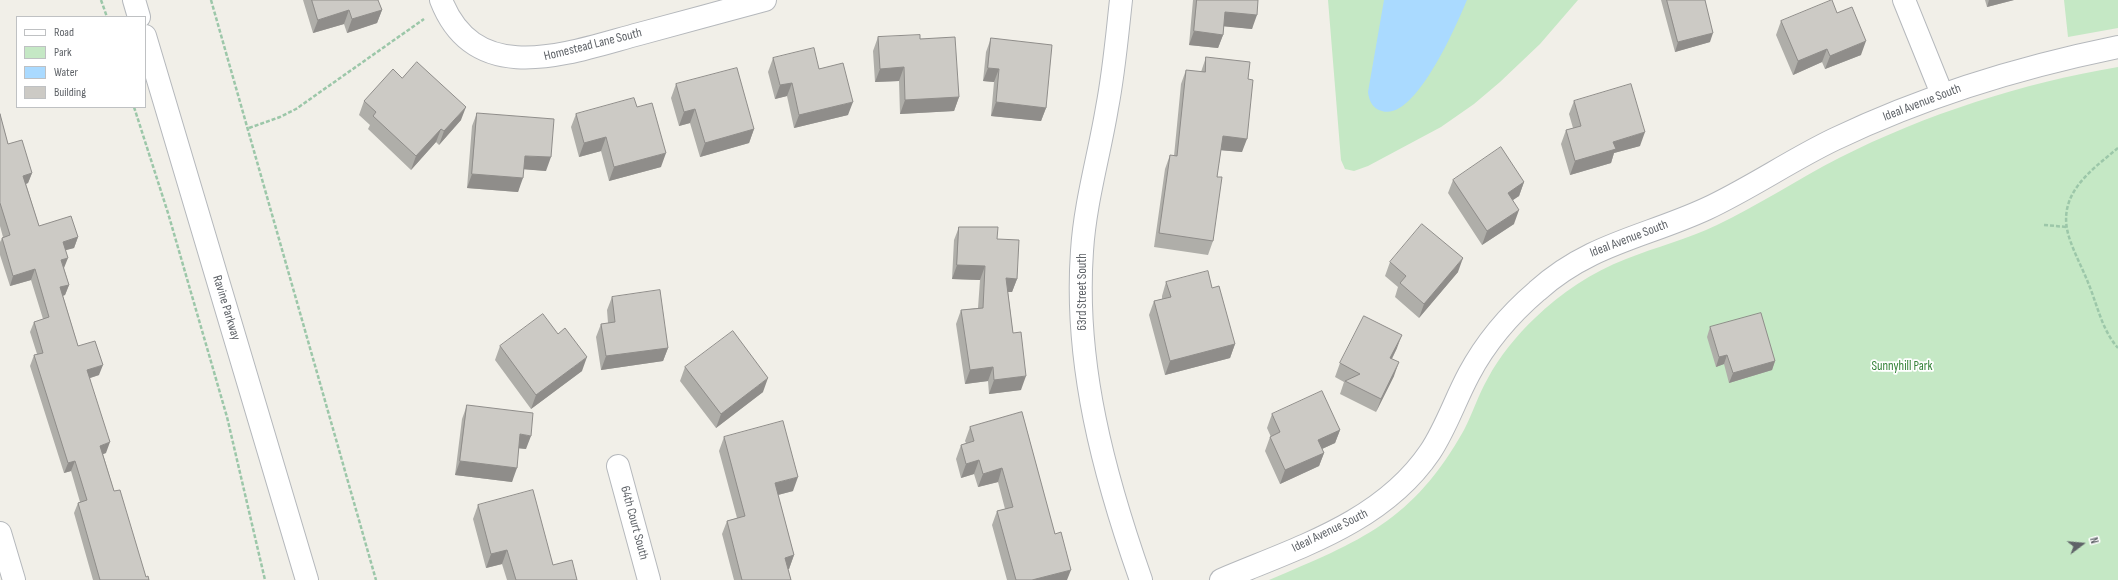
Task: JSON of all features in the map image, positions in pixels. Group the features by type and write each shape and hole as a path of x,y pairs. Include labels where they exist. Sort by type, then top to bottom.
{"street":[{"path":"134,0 139,16"},
{"name":"Homestead Lane South","path":"442,3 457,29 474,42 502,55 532,59 560,55 765,0"},
{"name":"63rd Street South","path":"1122,0 1111,85 1086,211 1082,252 1081,312 1085,363 1096,425 1125,533 1141,580"},
{"path":"1904,0 1942,94"},
{"name":"Ravine Parkway","path":"146,39 307,580"},
{"name":"Ideal Avenue South","path":"1221,580 1340,529 1366,514 1394,493 1413,474 1432,449 1468,376 1489,340 1520,306 1565,269 1605,247 1674,223 1713,206 1833,140 1942,94 1989,78 2042,64 2118,47"},
{"name":"64th Court South","path":"618,466 649,580"},
{"path":"0,533 7,568"}],"path":[{"path":"101,0 106,16"},
{"path":"211,0 376,580"},
{"path":"248,128 280,117 296,109 442,3"},
{"path":"134,108 190,286 227,417 265,580"},
{"path":"2118,148 2088,174 2075,189 2067,208 2066,227 2102,323 2109,337 2118,348"},
{"path":"2044,225 2066,227"}],"green space":[{"path":"1328,0 1578,0 1540,44 1500,82 1474,104 1441,127 1368,166 1354,171 1345,169 1341,160"},
{"path":"2064,0 2118,0 2118,28 2068,37"},
{"name":"Sunnyhill Park","path":"2118,67 2118,580 1269,580 1331,553 1358,539 1382,524 1404,507 1425,486 1445,461 1464,430 1488,378 1497,362 1509,346 1528,325 1555,300 1589,277 1613,264 1695,235 1717,225 1839,158 1906,127 1940,114 2011,91"}],"water":[{"path":"1384,0 1467,0 1444,49 1421,87 1408,102 1395,110 1382,111 1372,104 1368,92"}],"building":[{"path":"312,0 378,0 382,10 352,19 349,10 318,20"},
{"path":"1197,0 1258,0 1257,15 1225,12 1223,35 1194,31"},
{"path":"1667,0 1705,0 1713,33 1678,42"},
{"path":"1832,0 1837,13 1852,7 1866,41 1830,56 1827,49 1798,61 1781,21"},
{"path":"920,35 920,39 955,37 959,97 905,100 904,67 880,69 878,37"},
{"path":"991,38 1052,45 1046,108 996,102 999,69 988,68"},
{"path":"814,48 819,69 843,63 853,102 799,115 792,83 780,85 773,58"},
{"path":"1206,57 1250,62 1248,79 1253,80 1247,139 1223,136 1217,177 1222,177 1213,241 1159,233 1170,155 1177,156 1186,70 1205,72"},
{"path":"417,62 466,107 444,131 441,129 416,156 373,116 376,112 364,101 393,69 402,78"},
{"path":"737,68 754,129 705,143 695,109 684,112 676,84"},
{"path":"1631,84 1645,132 1613,142 1616,149 1575,161 1566,130 1581,126 1574,101"},
{"path":"634,98 637,107 652,103 666,153 614,167 606,137 584,143 576,114"},
{"path":"477,113 554,119 551,157 525,156 523,178 472,174"},
{"path":"0,114 8,144 22,140 32,173 23,176 39,226 71,216 78,237 63,242 68,258 61,260 69,285 60,287 78,346 95,341 103,365 87,370 110,442 100,446 114,491 120,490 146,577 148,576 149,580 100,580 78,503 87,500 75,461 68,463 34,355 43,353 34,322 49,317 35,269 13,276 2,238 10,235 0,203"},
{"path":"1501,147 1524,182 1508,193 1519,210 1487,231 1453,180"},
{"path":"1422,224 1463,258 1424,304 1400,283 1406,276 1390,262"},
{"path":"959,227 998,227 997,239 1019,240 1017,279 1006,278 1013,333 1021,332 1026,376 994,380 993,367 970,370 961,310 983,308 985,266 957,265"},
{"path":"1208,271 1212,288 1219,286 1235,344 1170,361 1154,301 1171,297 1166,282"},
{"path":"660,290 668,348 606,356 601,324 615,322 612,297"},
{"path":"1761,313 1775,361 1733,373 1727,355 1719,357 1710,327"},
{"path":"543,314 558,334 565,328 587,357 536,395 500,346"},
{"path":"1364,316 1402,335 1390,358 1399,362 1381,399 1345,381 1360,374 1340,363"},
{"path":"733,331 768,378 721,414 685,367"},
{"path":"1322,391 1340,430 1318,440 1324,453 1285,470 1270,437 1280,432 1272,414"},
{"path":"467,405 533,413 531,436 520,434 517,468 460,461"},
{"path":"1022,412 1055,534 1061,532 1071,570 1032,580 1016,580 997,511 1013,507 1002,468 983,474 979,460 966,464 961,445 974,441 970,427"},
{"path":"783,421 798,477 775,483 794,555 785,558 791,580 742,580 727,521 745,516 724,437"},
{"path":"533,490 553,565 572,560 577,580 516,580 507,550 491,554 478,505"}]}
